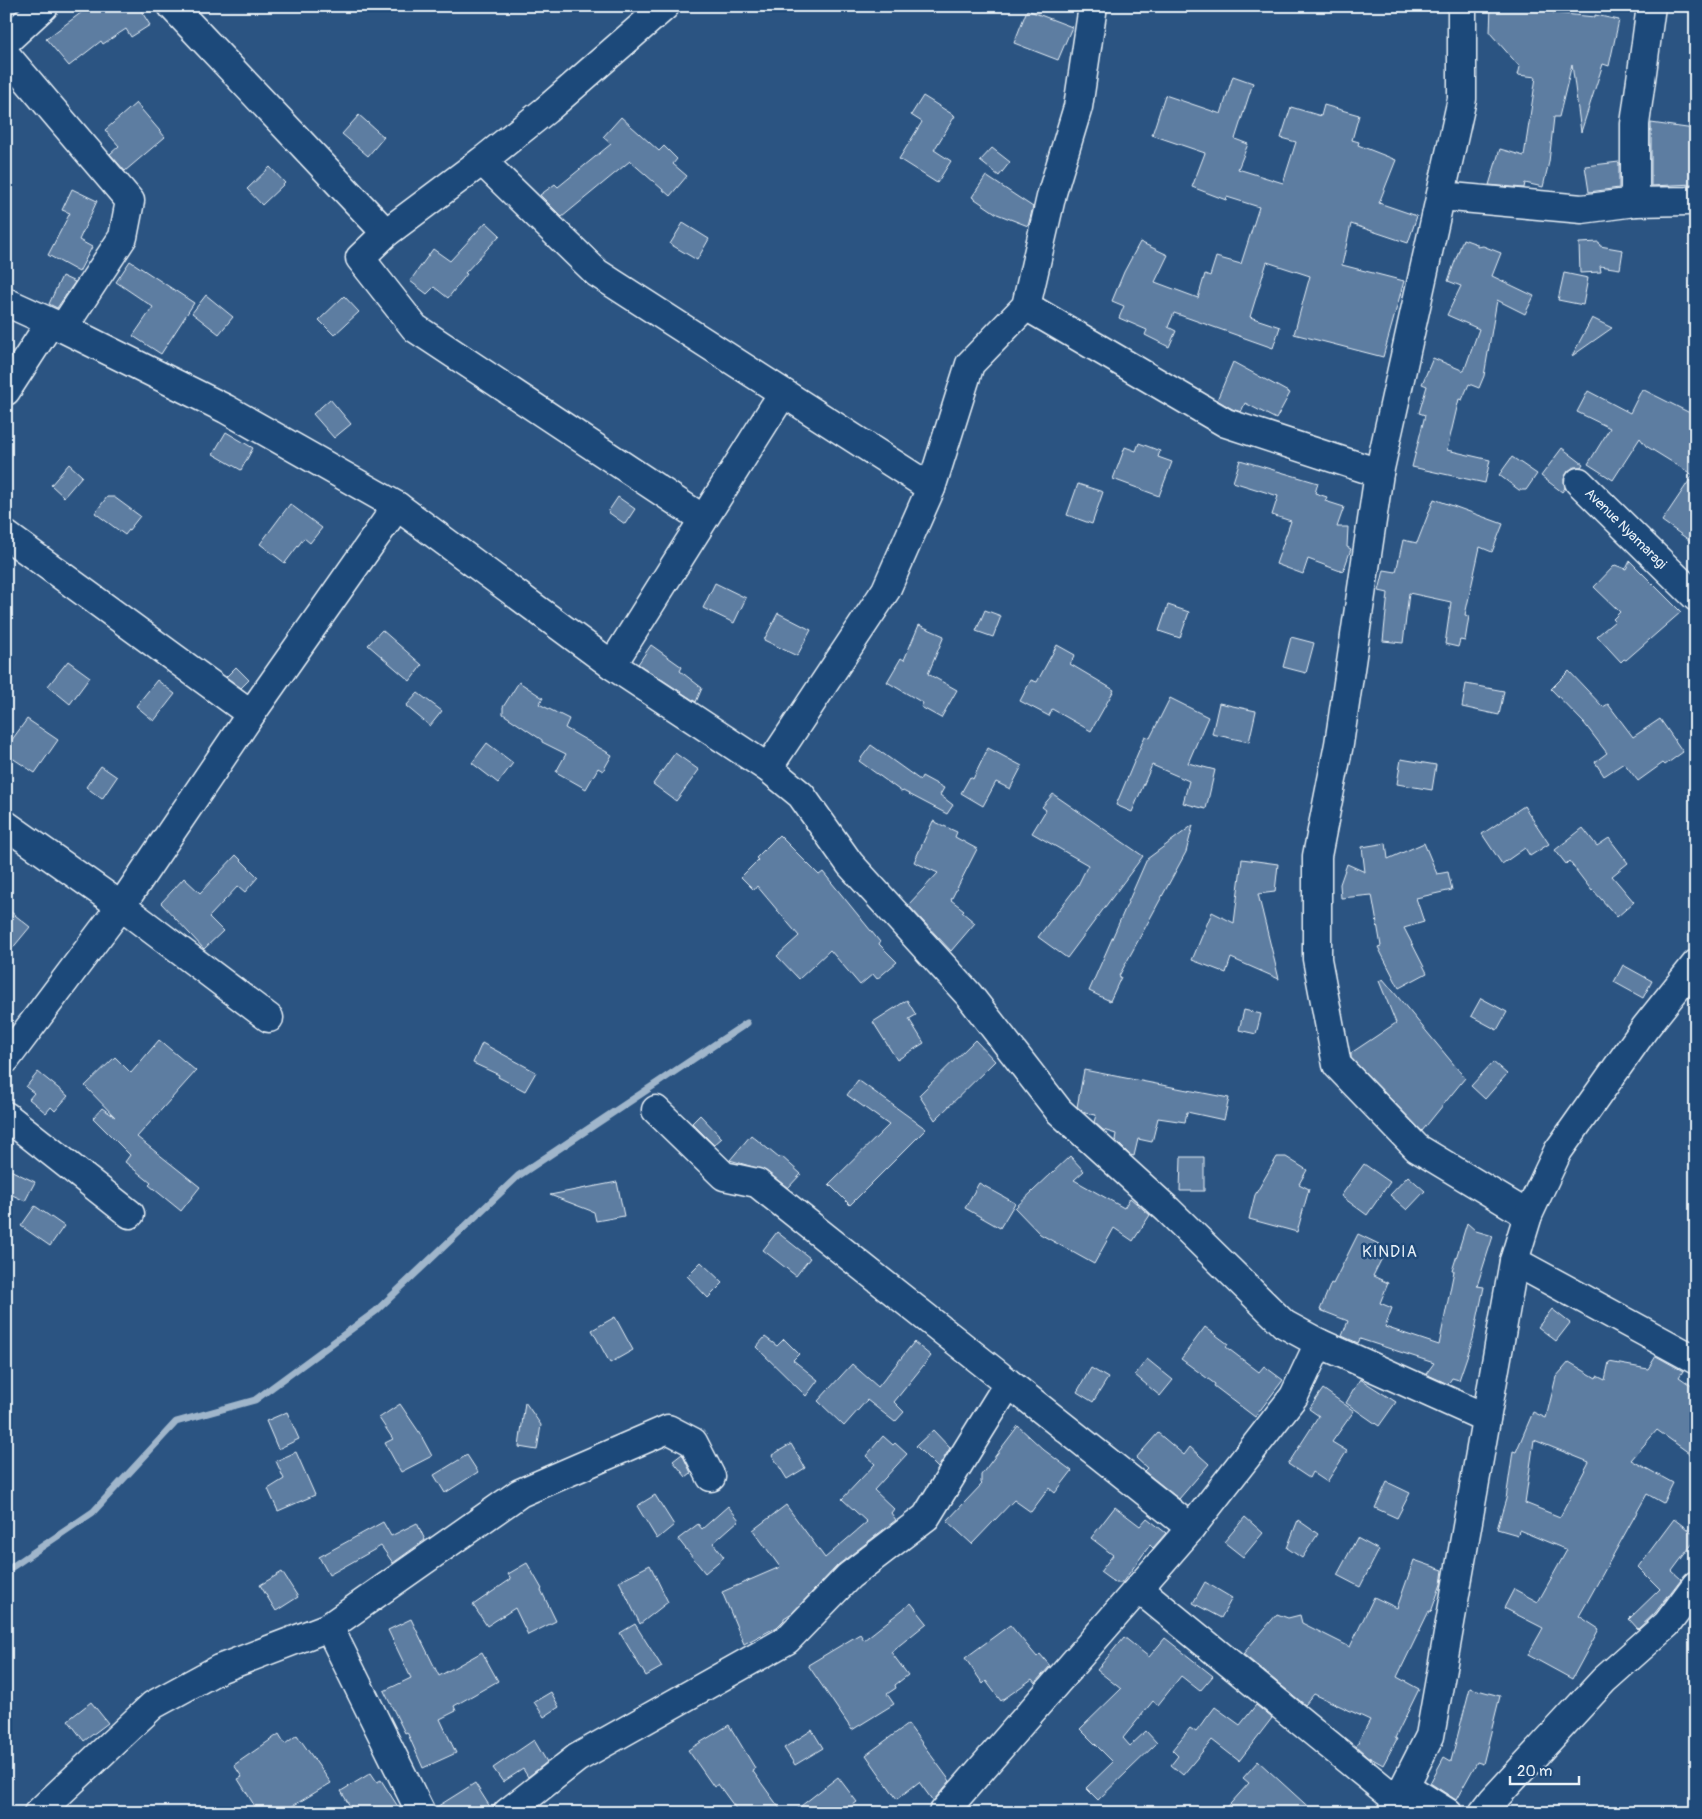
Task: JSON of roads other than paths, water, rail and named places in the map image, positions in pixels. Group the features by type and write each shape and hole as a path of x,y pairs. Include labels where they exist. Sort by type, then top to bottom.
{"street":[{"path":"6,41 44,6"},
{"path":"172,6 386,233"},
{"path":"665,6 546,110 482,162 386,233 360,258 414,328 703,519"},
{"path":"768,768 886,590 932,488 970,364 1026,306 1052,193 1078,107 1093,6"},
{"path":"1462,6 1462,99 1379,473 1339,744 1317,856 1317,959 1337,1065 1417,1148 1528,1215"},
{"path":"1635,202 1635,124 1652,6"},
{"path":"6,55 130,201 123,237 6,391"},
{"path":"482,162 597,273 932,488"},
{"path":"1441,196 1582,209 1635,202 1689,201 1696,199"},
{"path":"6,302 226,408 397,506 612,665 768,768 801,795 850,864 969,996 1059,1111 1168,1210 1284,1324 1319,1344 1486,1418"},
{"path":"1026,306 1226,423 1379,473"},
{"path":"612,665 783,393"},
{"name":"Avenue Nyamaragi","path":"1579,482 1696,597"},
{"path":"6,1059 121,906 251,714 397,506"},
{"path":"6,535 251,714"},
{"path":"6,825 121,906 269,1018"},
{"path":"1398,1800 1430,1736 1514,1261 1528,1215 1558,1151 1645,1028 1696,964"},
{"path":"656,1110 724,1176 757,1184 1191,1528"},
{"path":"6,1116 130,1214"},
{"path":"1514,1261 1696,1360"},
{"path":"943,1813 1191,1528 1294,1396 1319,1344"},
{"path":"507,1813 577,1758 787,1640 849,1576 926,1517 1008,1384"},
{"path":"38,1813 153,1704 219,1668 329,1627 520,1493 668,1429 692,1442 711,1477"},
{"path":"1483,1813 1492,1800 1604,1680 1666,1624 1696,1585"},
{"path":"1139,1588 1398,1800 1448,1813"},
{"path":"329,1627 421,1813"}],"waterway":[{"path":"6,1571 93,1512 176,1422 255,1400 376,1311 518,1176 747,1023"}],"district":[{"name":"KINDIA","path":"1390,1251"}]}
